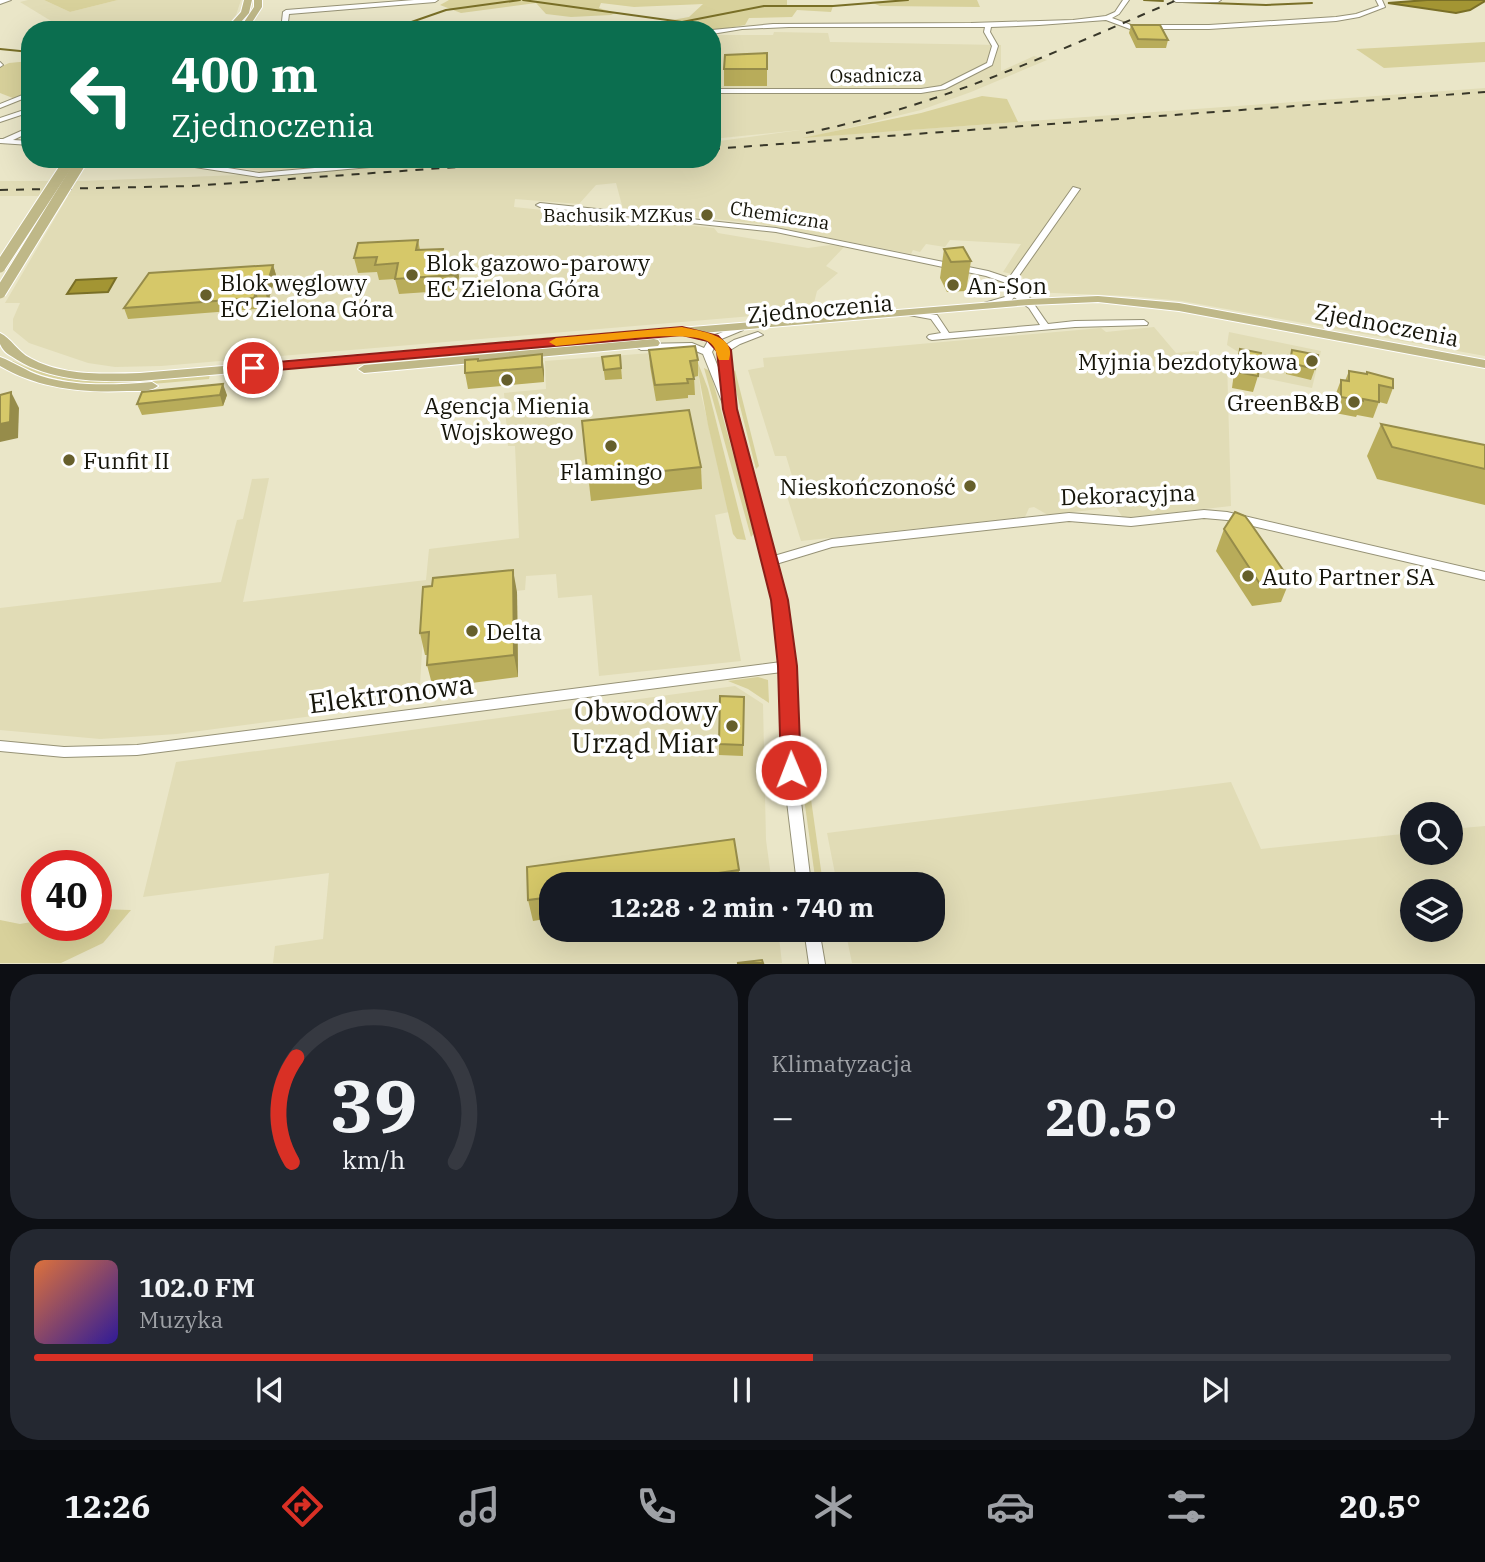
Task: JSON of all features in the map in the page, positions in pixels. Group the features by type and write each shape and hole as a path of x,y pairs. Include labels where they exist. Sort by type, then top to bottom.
{"main road":[{"path":"237,21 245,13 248,0"},
{"path":"248,21 258,0"},
{"path":"0,267 64,168"},
{"path":"0,293 76,168"},
{"name":"Zjednoczenia","path":"0,337 17,355 55,372 83,376 140,377 682,331 754,330 937,319 1098,299 1179,307 1485,364"},
{"name":"Zjednoczenia","path":"3,365 46,382 111,388 713,338 754,330 907,312 984,306 1033,306 1104,308 1180,315 1485,373"},
{"path":"0,353 17,355"}],"street":[{"path":"0,2 8,0"},
{"path":"285,21 286,12 435,0"},
{"path":"721,30 795,25 1019,26 1107,18 1117,13 1126,0"},
{"path":"1176,0 1218,0"},
{"path":"1107,18 1130,27 1209,27 1336,19 1357,16 1382,7 1379,0"},
{"name":"Osadnicza","path":"721,91 903,92 943,88 990,64 995,46 987,32 989,25"},
{"path":"0,106 21,98"},
{"path":"0,120 21,113"},
{"path":"2,141 21,133"},
{"path":"2,141 21,142"},
{"path":"214,168 259,175 337,168"},
{"path":"1012,280 1076,189"},
{"name":"Chemiczna","path":"540,205 776,230 1012,280"},
{"path":"1012,280 1015,291 1033,306"},
{"path":"1012,280 1026,294 1046,327"},
{"path":"984,306 1008,299 1015,291"},
{"path":"947,309 939,314 937,319 947,336"},
{"name":"Zjednoczenia","path":"907,312 937,319"},
{"path":"932,337 1046,327 1144,323"},
{"path":"724,350 754,330"},
{"path":"682,331 713,338 724,350 730,409"},
{"path":"713,338 707,352 730,409 779,600 788,666 791,777 803,872"},
{"path":"618,347 692,346 707,352"},
{"name":"Dekoracyjna","path":"771,561 787,559 818,545 1049,519 1069,517 1130,522 1205,514 1227,516 1485,576"},
{"name":"Elektronowa","path":"0,746 64,752 138,750 788,666"},
{"path":"813,942 817,964"}],"shaded area":[{"path":"44,0 70,12 118,0 241,0 236,15 231,21 51,21 20,2"},
{"path":"44,0 118,0 70,12"},
{"path":"449,0 787,0 787,6 833,6 831,12 797,10 792,17 749,18 745,25 721,29 721,21 666,21 689,17 703,4 634,7 601,3 599,8 615,13 571,17 546,14 536,3 461,13 440,5"},
{"path":"977,0 980,7 880,6 870,2"},
{"path":"1427,0 1485,1 1470,10 1456,13 1388,3"},
{"path":"774,32 828,33 830,42 1001,45 1001,71 1034,56 1047,60 921,110 811,137 1485,88 1485,356 1182,301 1029,292 1022,276 1003,272 1021,244 950,240 945,247 926,244 920,252 913,250 911,254 760,224 623,209 616,183 596,185 579,204 515,199 514,207 714,228 718,233 808,248 830,245 844,247 826,266 838,273 817,291 812,311 161,366 115,367 88,363 29,343 13,330 13,319 20,303 5,303 68,196 0,196 0,181 240,175 262,171 239,168 721,168 721,141 800,130 721,138 721,35 773,35"},
{"path":"1485,42 1485,62 1384,68 1356,49"},
{"path":"21,62 21,99 18,100 0,93 0,67"},
{"path":"982,96 1007,99 1018,122 802,138 921,113"},
{"path":"116,278 108,292 67,294 76,280"},
{"path":"666,327 672,329 366,354 369,353"},
{"path":"1154,327 1176,353 1195,351 1227,360 1231,506 1123,518 1116,507 1048,515 1034,507 1029,508 1025,517 801,541 782,480 793,479 786,456 775,456 748,370 764,367 763,358 1101,328 1106,332"},
{"path":"1229,332 1321,351 1312,388 1259,377 1261,366 1227,345"},
{"path":"678,351 697,359 701,394 729,512 715,515 741,661 599,676 592,595 558,598 556,574 526,576 525,590 425,601 419,702 177,734 100,739 0,730 0,608 221,582 237,520 243,519 252,479 269,478 243,602 426,580 429,549 519,538 515,446 508,446 504,393 546,389 545,361"},
{"path":"695,355 708,389 746,540 737,539 733,534"},
{"path":"10,362 36,371 85,380 135,380 210,374 209,379 108,385 58,379"},
{"path":"704,368 710,371 755,532 751,537"},
{"path":"735,370 759,466 756,469 732,375"},
{"path":"758,677 768,680 769,703 748,689 728,681"},
{"path":"735,686 763,704 766,840 770,872 539,872 539,942 780,942 782,963 273,963 275,946 323,939 329,873 143,897 176,762"},
{"path":"808,778 821,872 814,872 802,784"},
{"path":"1231,782 1261,849 1400,834 1400,865 1463,865 1463,828 1485,826 1485,963 852,963 848,942 945,942 945,872 835,872 827,833"},
{"path":"112,909 131,910 112,932"},
{"path":"0,920 20,924 21,941 105,941 61,963 0,963"}],"building":[{"path":"1131,25 1160,25 1168,40 1138,39"},
{"path":"767,53 767,69 724,69 725,55"},
{"path":"418,240 416,250 443,249 441,262 456,261 454,275 395,279 398,263 375,265 377,257 354,258 358,243"},
{"path":"963,247 971,261 951,262 944,249"},
{"name":"Blok węglowy EC Zielona Góra","path":"273,265 265,291 256,292 254,298 124,308 149,273"},
{"path":"695,346 698,360 690,361 694,379 687,379 688,383 655,385 649,350"},
{"path":"1240,349 1261,353 1258,376 1237,372"},
{"path":"1292,350 1318,355 1315,369 1290,363"},
{"path":"542,354 542,367 465,373 465,360"},
{"path":"620,355 621,368 604,370 602,357"},
{"path":"1349,371 1367,372 1393,379 1393,388 1379,385 1379,402 1341,397 1341,380 1349,381"},
{"path":"223,384 220,395 137,404 142,392"},
{"path":"11,392 10,422 0,424 0,395"},
{"path":"689,410 701,467 588,479 582,421"},
{"path":"1381,424 1485,445 1485,469 1392,447"},
{"path":"1235,512 1245,516 1290,580 1260,584 1224,529"},
{"name":"Delta","path":"513,570 514,655 427,665 429,632 420,633 423,587 432,586 433,578"},
{"name":"Obwodowy Urząd Miar","path":"720,696 744,697 743,745 719,744"},
{"path":"734,839 739,870 539,872 539,899 528,900 527,867"},
{"path":"762,960 763,963 737,963"}],"waterway":[{"path":"414,21 446,10 520,0"},
{"path":"523,0 675,21"},
{"path":"687,21 764,6 833,6 908,0"},
{"path":"1144,0 1163,1"},
{"path":"1182,2 1266,5 1312,3"},
{"path":"0,49 21,51"}],"railway":[{"path":"806,133 902,109 949,93 1041,58 1177,0"},
{"path":"721,148 1485,92"},
{"path":"0,190 192,186 443,168"}],"slow traffic":[{"path":"556,342 682,331 713,338 724,350 724,357"}],"place":[{"name":"Bachusik MZKus","path":"707,215"},
{"name":"Blok gazowo-parowy EC Zielona Góra","path":"412,275"},
{"name":"An-Son","path":"953,285"},
{"name":"Blok węglowy EC Zielona Góra","path":"206,295"},
{"name":"Myjnia bezdotykowa","path":"1312,361"},
{"name":"Agencja Mienia Wojskowego","path":"507,380"},
{"name":"GreenB&B","path":"1354,402"},
{"name":"Flamingo","path":"611,446"},
{"name":"Funfit II","path":"69,460"},
{"name":"Nieskończoność","path":"970,486"},
{"name":"Auto Partner SA","path":"1248,576"},
{"name":"Delta","path":"472,631"},
{"name":"Obwodowy Urząd Miar","path":"732,726"}],"route":[{"path":"253,368 682,331 713,338 724,350 730,409 779,600 788,666 791,770"}]}
